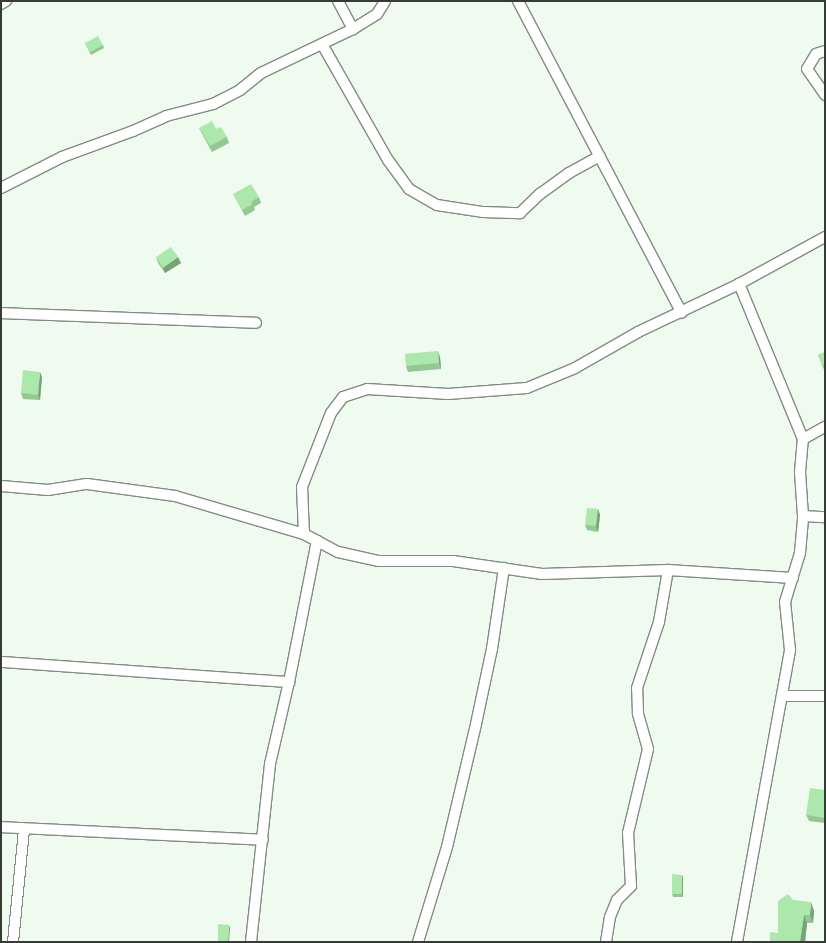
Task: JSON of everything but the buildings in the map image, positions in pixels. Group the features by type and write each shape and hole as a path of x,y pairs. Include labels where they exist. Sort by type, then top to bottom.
{"street":[{"path":"1,4 6,1"},
{"path":"338,1 353,29"},
{"path":"1,188 62,156 133,131 166,116 213,104 240,90 261,73 353,29 377,14 385,1"},
{"path":"518,1 682,313"},
{"path":"322,44 388,160 409,189 437,205 483,212 520,213 540,194 569,173 600,156"},
{"path":"825,50 816,54 808,70 825,95"},
{"path":"304,534 302,487 331,413 343,397 367,389 448,394 528,388 575,368 638,332 682,313 825,237"},
{"path":"737,942 790,650 785,602 800,553 803,516 800,472 803,439 739,284"},
{"path":"1,313 256,323"},
{"path":"803,439 825,427"},
{"path":"1,486 48,490 87,484 120,487 174,496 304,534 338,552 379,561 453,561 542,574 668,570 792,578"},
{"path":"803,516 825,517"},
{"path":"251,942 270,764 289,682 317,541"},
{"path":"418,942 447,847 476,724 492,649 504,568"},
{"path":"606,942 613,908 617,900 632,886 628,833 648,750 638,713 637,688 659,622 668,570"},
{"path":"1,662 289,682"},
{"path":"782,696 825,696"},
{"path":"1,827 263,840"},
{"path":"14,942 24,829"}]}
